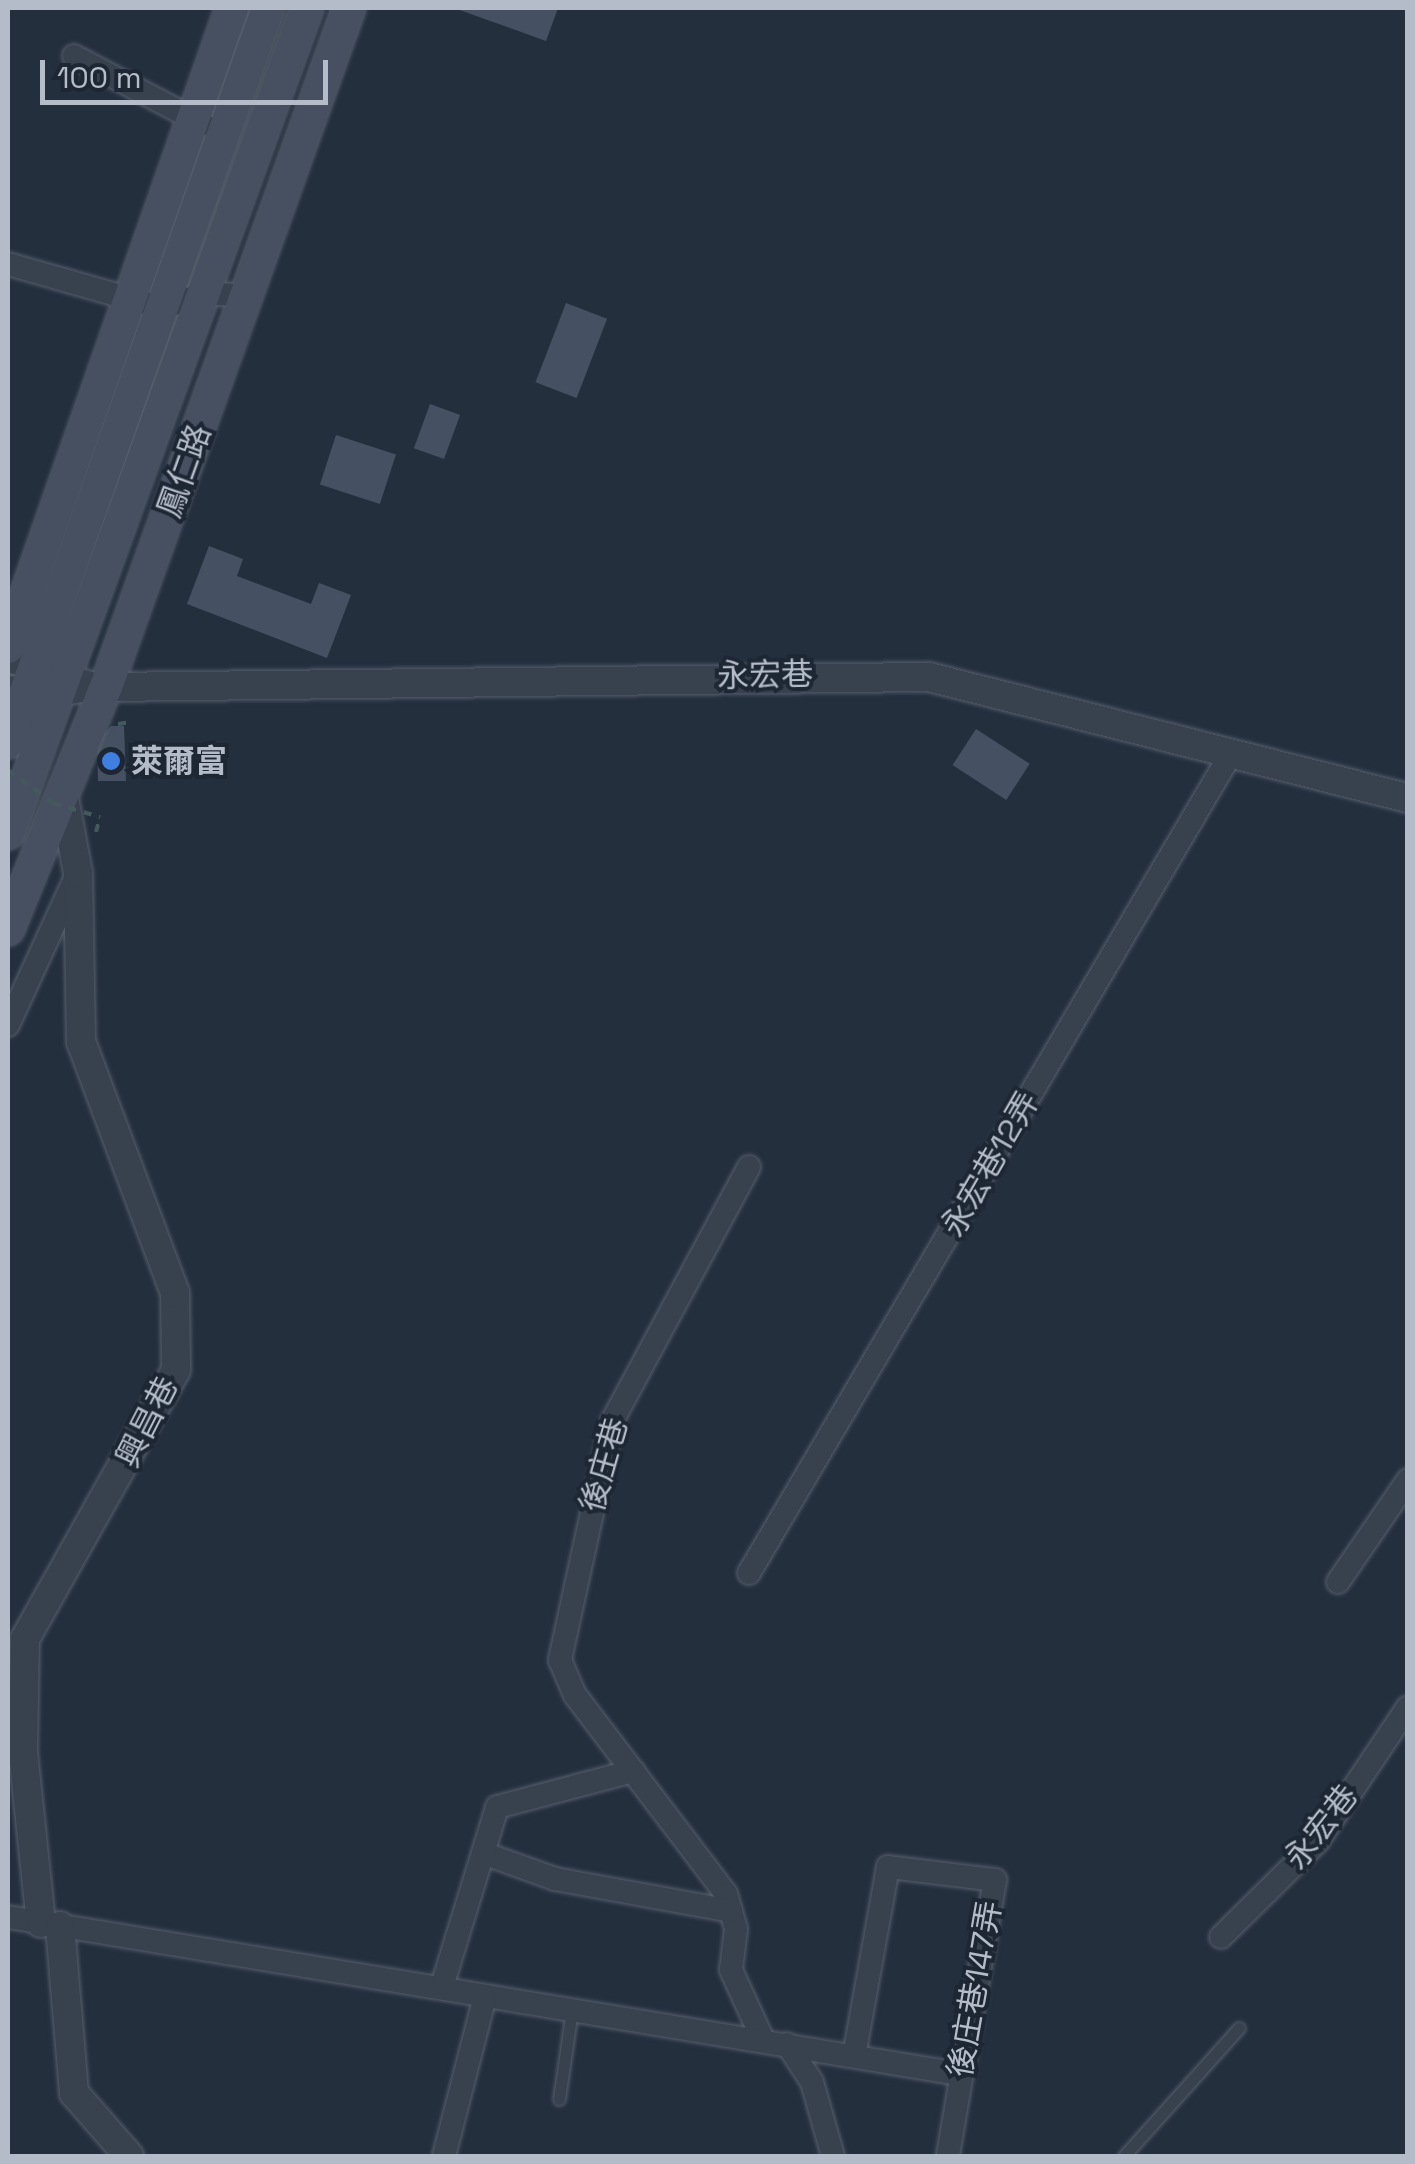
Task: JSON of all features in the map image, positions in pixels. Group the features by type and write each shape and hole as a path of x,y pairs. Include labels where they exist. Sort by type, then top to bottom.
{"main road":[{"path":"8,647 232,8"},
{"path":"8,742 20,676 162,308 268,8"},
{"name":"鳳仁路","path":"8,833 69,683 308,8"},
{"name":"鳳仁路","path":"8,930 106,687 349,8"}],"street":[{"path":"74,56 223,136"},
{"path":"8,264 128,303 162,308 206,293 246,296"},
{"path":"20,676 106,687"},
{"name":"永宏巷","path":"106,687 928,677 1408,798"},
{"name":"永宏巷12弄","path":"749,1573 1230,755"},
{"name":"興昌巷","path":"63,793 78,873 81,1042 174,1293 176,1370 25,1639 23,1753 74,2093 129,2156"},
{"path":"8,1025 78,873"},
{"name":"後庄巷","path":"730,1911 560,1660 612,1421 749,1167"},
{"path":"1338,1582 1408,1480"},
{"name":"永宏巷","path":"1222,1937 1318,1841 1408,1707"},
{"path":"443,1983 497,1807 632,1771"},
{"path":"483,1853 555,1879 730,1911 731,1970 763,2040"},
{"name":"後庄巷147弄","path":"854,2056 888,1866 995,1880 958,2074 948,2156"},
{"path":"8,1917 443,1983 485,1996 958,2074"},
{"path":"444,2156 485,1996"},
{"path":"787,2044 812,2082 832,2156"}],"lane":[{"path":"559,2099 572,2010"},
{"path":"1124,2156 1239,2028"}],"path":[{"path":"8,770 53,803 100,817"}],"building":[{"path":"454,8 558,8 546,41"},
{"path":"566,303 607,319 577,398 536,382"},
{"path":"430,404 460,415 444,459 414,448"},
{"path":"336,435 396,454 380,504 320,484"},
{"path":"209,546 243,559 237,576 311,604 319,583 351,595 327,658 187,604"},
{"name":"萊爾富","path":"111,726 124,726 126,781 98,781 97,742"},
{"path":"976,729 1030,764 1006,800 953,765"}],"place":[{"name":"萊爾富","path":"111,761"}]}
